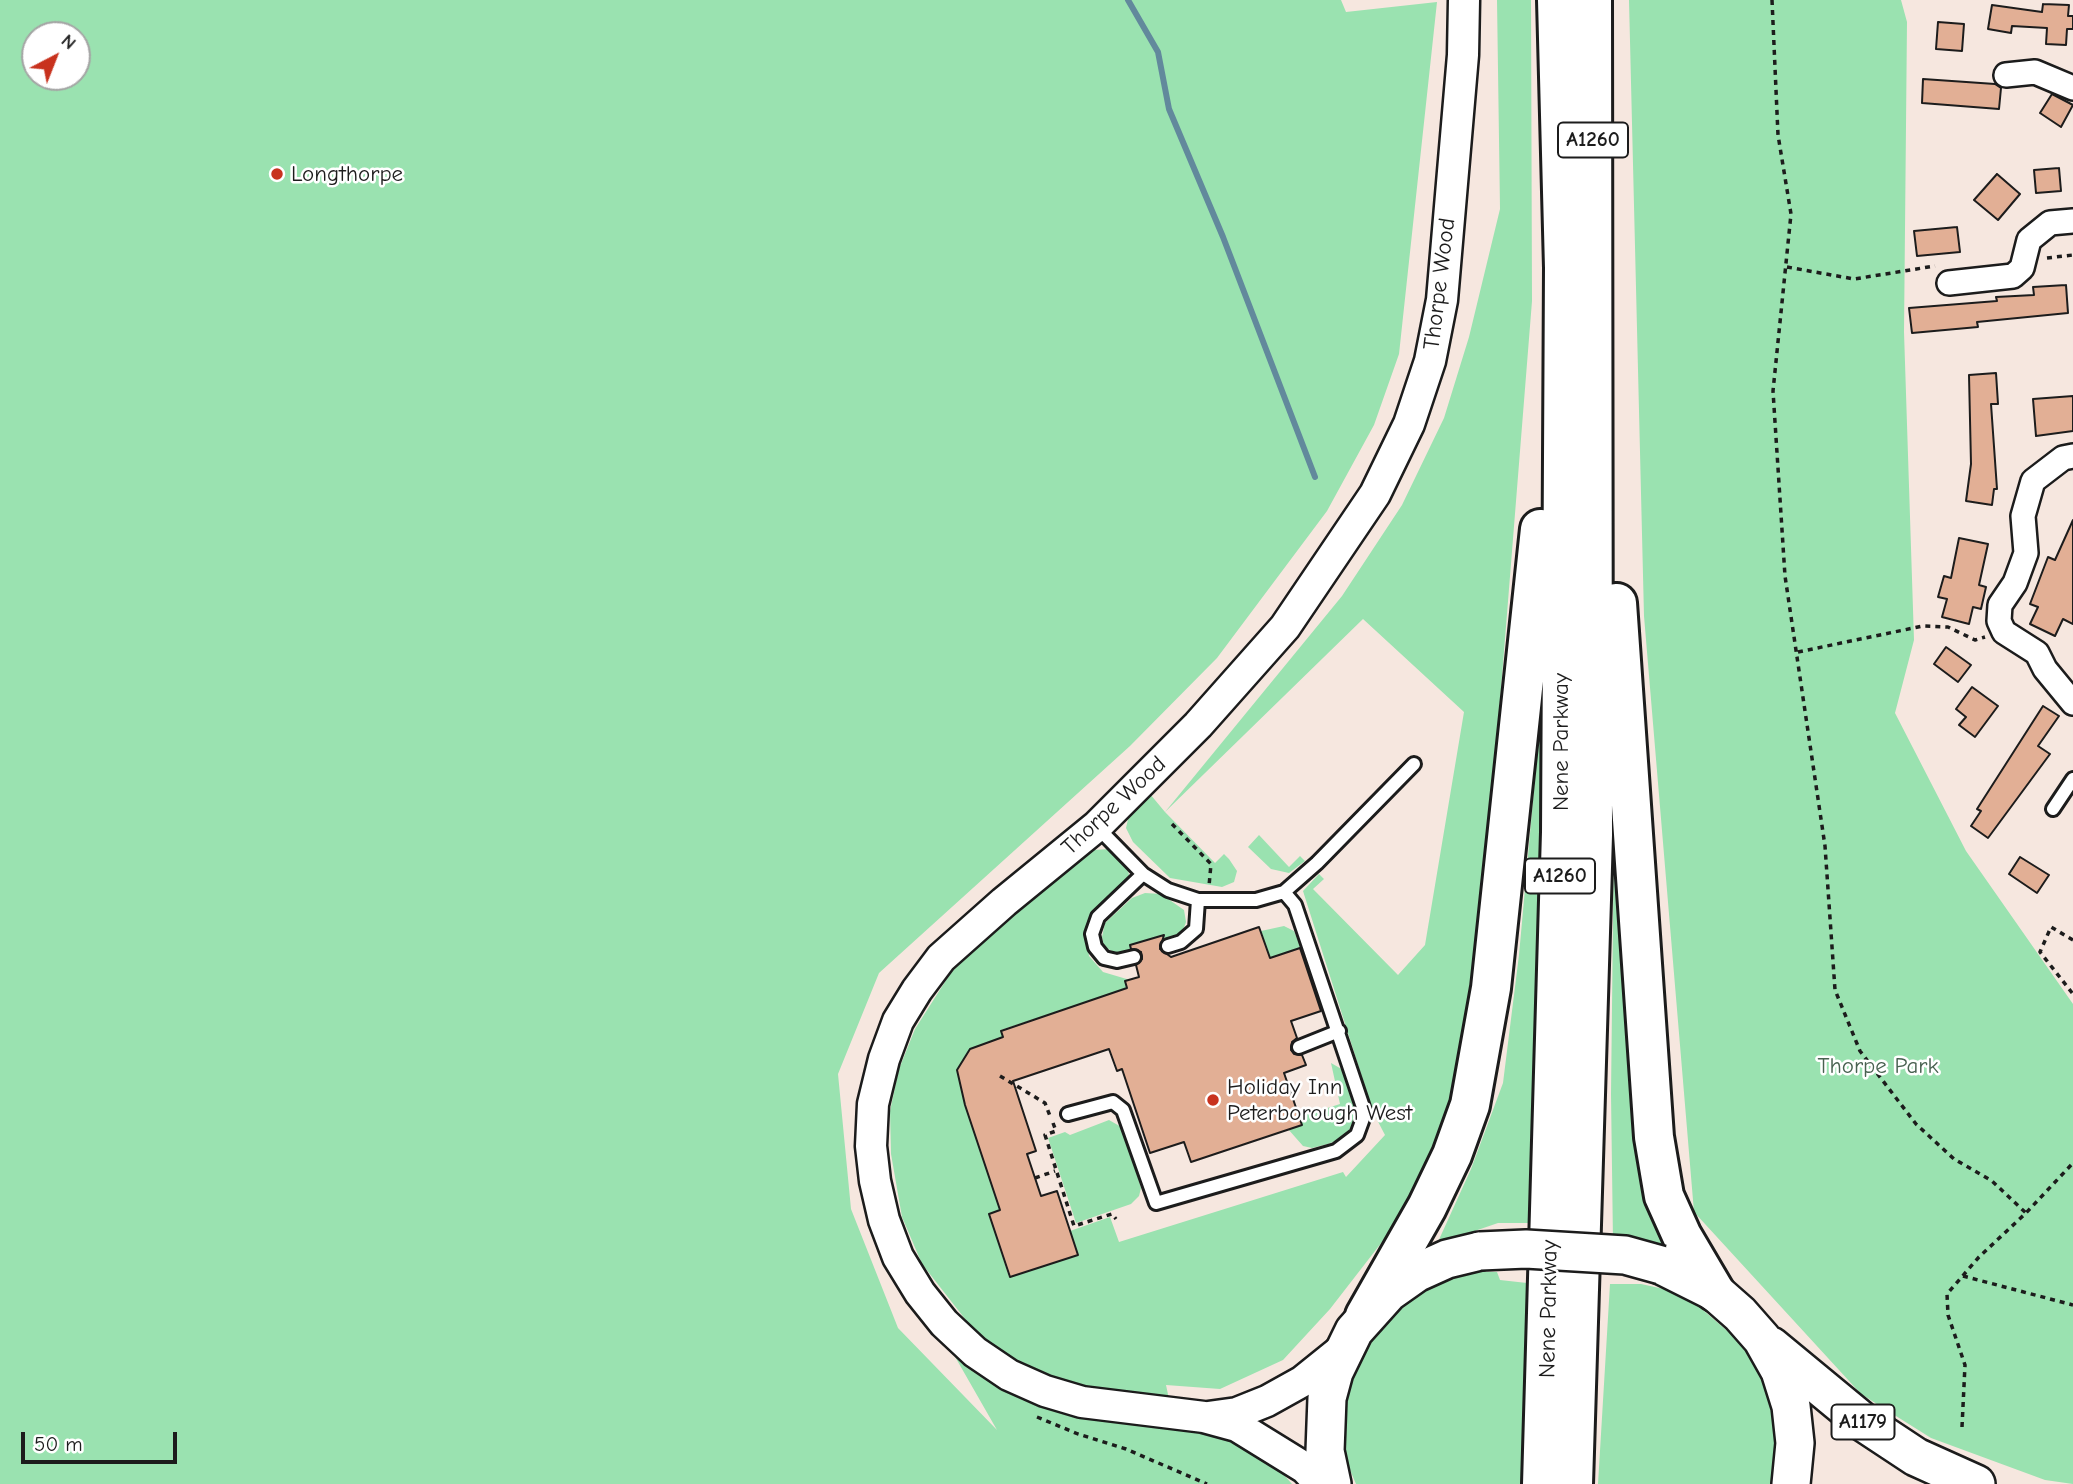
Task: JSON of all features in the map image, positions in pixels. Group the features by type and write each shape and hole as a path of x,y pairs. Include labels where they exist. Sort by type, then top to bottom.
{"highway":[{"name":"Nene Parkway","path":"1557,0 1579,273 1593,835 1573,1484"},
{"name":"Nene Parkway","path":"1542,1484 1579,273 1592,0"},
{"path":"1579,273 1654,1137 1664,1196 1682,1236 1715,1292"},
{"path":"1365,1316 1427,1207 1452,1155 1470,1105 1492,988 1528,656 1579,273"}],"main road":[{"path":"1332,1484 1325,1451 1324,1424 1330,1385 1344,1348 1365,1316 1388,1292 1416,1273 1447,1259 1480,1251 1526,1249 1625,1255 1661,1265 1715,1292 1740,1314 1762,1339 1780,1371 1791,1406 1795,1443 1791,1484"},
{"name":"A1179","path":"1762,1339 1863,1422 1916,1457 1976,1484"}],"street":[{"name":"Thorpe Wood","path":"1320,1484 1304,1468 1272,1445 1237,1426 1204,1417 1082,1402 1045,1391 1009,1374 975,1352 944,1323 920,1293 898,1257 884,1220 874,1181 871,1146 873,1104 884,1059 898,1021 917,990 942,958 970,930 1097,826 1198,725 1285,627 1375,494 1409,424 1430,361 1442,300 1463,55 1464,0"},
{"path":"2006,75 2035,72 2073,88"},
{"path":"1943,274 2013,276 2022,268 2029,240 2050,223 2073,220"},
{"path":"2073,456 2063,458 2032,481 2023,516 2026,553 2015,583 2000,605 1999,621 2004,632 2037,653 2045,669 2073,703"},
{"name":"Thorpe Wood","path":"1204,1417 1237,1413 1267,1401 1303,1381 1344,1348"}],"lane":[{"path":"1097,826 1143,874 1168,890 1198,900 1256,900 1284,892 1317,863 1413,764"},
{"path":"2053,809 2073,779"},
{"path":"1134,957 1117,961 1104,958 1095,947 1092,934 1098,917 1143,874"},
{"path":"1068,1114 1113,1102 1123,1110 1156,1203 1336,1150 1357,1135 1365,1113 1294,905 1284,892"},
{"path":"1168,946 1181,942 1196,929 1199,920 1198,900"},
{"path":"1299,1046 1339,1031"}],"path":[{"path":"1772,0 1778,135 1791,214 1773,391 1785,576 1825,846 1835,989 1860,1051 1916,1124 1954,1159 1992,1181 2026,1213"},
{"path":"2025,260 2073,255"},
{"path":"1787,267 1854,279 1943,274"},
{"path":"1798,652 1923,626 1948,626 1975,640 2004,632"},
{"path":"2073,940 2051,927 2040,952 2073,994"},
{"path":"1000,1076 1045,1103 1056,1131 1045,1135 1074,1226 1112,1214 1116,1219"},
{"path":"1962,1427 1965,1365 1948,1315 1947,1294 2073,1163"},
{"path":"1035,1178 1055,1171"},
{"path":"1963,1276 2073,1305"}],"green space":[{"path":"0,0 1341,0 1346,12 1437,2 1399,354 1374,425 1327,511 1217,658 1130,746 879,973 838,1074 851,1209 898,1328 997,1430 946,1341 1011,1392 1232,1433 1270,1459 1292,1484 0,1484"},
{"path":"1497,0 1531,0 1532,301 1479,964 1448,1125 1406,1211 1330,1309 1283,1360 1220,1389 1166,1385 1169,1399 1078,1388 1000,1352 969,1324 922,1264 902,1217 891,1154 890,1111 899,1069 915,1029 950,974 981,940 1093,850 1110,849 1127,865 1129,875 1125,885 1101,904 1086,927 1089,956 1103,972 1130,980 1125,981 1128,992 1121,991 1001,1030 1003,1037 970,1049 957,1070 965,1105 1000,1210 989,1214 1009,1277 1077,1255 1070,1231 1110,1217 1119,1242 1343,1172 1346,1177 1385,1135 1373,1112 1303,891 1319,874 1324,879 1313,889 1398,975 1425,945 1464,712 1363,619 1165,812 1342,596 1402,505 1444,418 1469,337 1500,209"},
{"name":"Thorpe Park","path":"1629,0 1901,0 1907,22 1904,332 1914,640 1895,713 1966,851 2073,1004 2073,1484 2045,1480 1931,1438 1861,1394 1694,1212 1644,616"},
{"path":"1550,612 1537,1223 1498,1223 1437,1244 1471,1169 1503,1083 1519,955"},
{"path":"1615,743 1685,1252 1647,1242 1613,1242 1611,1094"},
{"path":"1150,794 1215,863 1224,854 1229,859 1237,871 1234,882 1222,887 1170,878 1133,842 1126,828 1129,815"},
{"path":"1259,835 1289,867 1300,856 1305,861 1289,873 1271,869 1248,847"},
{"path":"1145,893 1161,894 1184,910 1186,922 1181,936 1169,943 1131,954 1116,953 1104,947 1102,937 1105,923 1132,898"},
{"path":"1284,926 1294,931 1301,947 1270,958 1261,931"},
{"path":"1331,1063 1345,1071 1356,1113 1343,1138 1312,1148 1303,1146 1288,1129 1299,1117 1340,1104"},
{"path":"1109,1120 1123,1128 1141,1188 1139,1196 1131,1204 1076,1223 1048,1138 1065,1132 1070,1135"},
{"path":"1466,1271 1497,1272 1500,1280 1536,1284 1529,1484 1356,1484 1338,1442 1342,1398 1359,1357 1385,1321 1426,1284"},
{"path":"1668,1280 1738,1340 1771,1386 1785,1484 1598,1484 1610,1284 1641,1284 1664,1289"}],"building":[{"path":"2043,4 2069,5 2068,16 2073,16 2073,29 2067,29 2066,45 2046,44 2047,28 2012,26 2011,33 1988,29 1992,5 2042,12"},
{"path":"1938,22 1964,24 1962,51 1936,49"},
{"path":"1923,79 1995,84 2001,88 1999,109 1922,103"},
{"path":"2052,94 2073,105 2061,127 2040,113"},
{"path":"2059,168 2061,191 2036,193 2034,170"},
{"path":"1997,174 2020,194 1998,220 1974,200"},
{"path":"1957,227 1960,252 1917,256 1914,231"},
{"path":"2066,285 2068,313 1977,322 1978,327 1912,333 1909,308 1997,301 1996,297 2034,295 2033,287"},
{"path":"1996,373 1998,404 1991,404 1997,489 1994,489 1992,505 1966,501 1971,464 1969,375"},
{"path":"2073,396 2073,431 2036,436 2033,399"},
{"path":"2073,520 2073,624 2063,619 2055,636 2030,624 2038,607 2030,604 2048,557 2055,560"},
{"path":"1959,538 1988,544 1979,585 1986,587 1981,609 1973,607 1969,624 1942,617 1947,599 1938,597 1944,576 1951,578"},
{"path":"1946,647 1971,665 1958,682 1934,664"},
{"path":"1972,687 1998,706 1975,737 1959,725 1966,717 1956,709"},
{"path":"2043,706 2059,716 2038,746 2050,754 1988,838 1971,826 1981,811 1977,809"},
{"path":"2020,857 2049,875 2037,893 2009,874"},
{"name":"Holiday Inn Peterborough West","path":"1259,927 1270,958 1300,948 1321,1011 1291,1021 1297,1038 1292,1042 1291,1050 1294,1054 1302,1055 1306,1065 1284,1073 1302,1125 1191,1162 1184,1142 1150,1153 1122,1069 1117,1071 1109,1049 1013,1081 1036,1151 1027,1154 1041,1196 1057,1191 1078,1255 1010,1277 989,1214 1000,1210 965,1105 957,1070 970,1049 1003,1037 1001,1031 1127,988 1125,981 1139,977 1136,965 1142,959 1141,952 1131,949 1130,945 1164,935 1160,949 1171,957"}],"waterway":[{"path":"1128,0 1158,52 1169,109 1223,237 1315,477"}],"place":[{"name":"Longthorpe","path":"277,174"},
{"name":"Holiday Inn Peterborough West","path":"1213,1100"}]}
